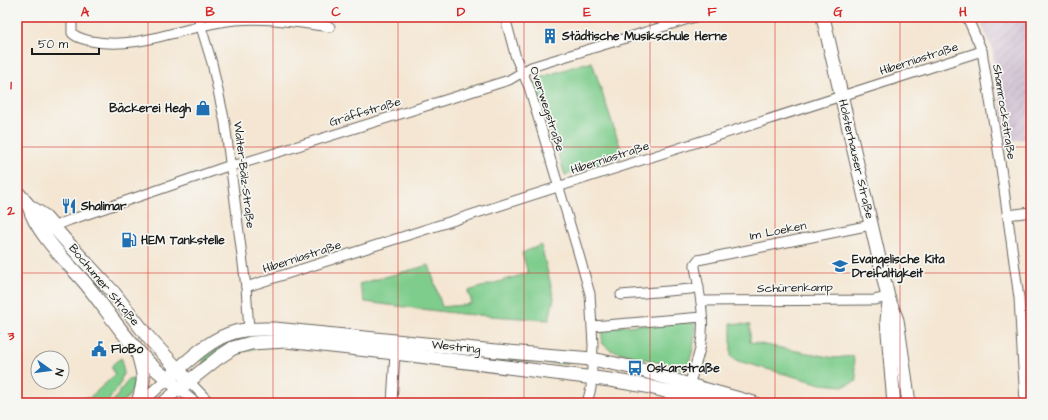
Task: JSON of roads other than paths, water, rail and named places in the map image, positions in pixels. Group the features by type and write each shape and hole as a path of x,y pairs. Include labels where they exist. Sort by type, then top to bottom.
{"main road":[{"name":"Holsterhauser Straße","path":"823,17 888,299 887,321 893,403"},
{"name":"Bochumer Straße","path":"17,192 29,206 32,216 114,294 148,337 178,370 184,385"},
{"name":"Bochumer Straße","path":"50,232 137,350 167,379 184,385"},
{"name":"Holsterhauser Straße","path":"888,299 894,309 897,320 909,403"},
{"name":"Westring","path":"167,379 199,352 217,340 236,331 275,329 484,350 592,359 635,368 686,395 754,403"},
{"name":"Westring","path":"184,385 227,351 241,345 251,343 286,341 395,353 640,385 686,395 711,403"},
{"path":"137,350 144,378 139,403"}],"street":[{"path":"72,17 72,33 76,38 95,42 114,43 152,39 201,26 236,20 296,22 330,27"},
{"name":"Walter-Bälz-Straße","path":"198,17 220,96 231,165 246,287 249,330"},
{"name":"Overwegstraße","path":"505,17 516,58 529,87 590,294 593,326 590,394 587,403"},
{"name":"Gräffstraße","path":"50,232 70,220 231,165 240,164 509,80 531,67 695,17"},
{"name":"Shamrockstraße","path":"967,17 982,51 1008,214 1027,351 1025,403"},
{"name":"Hiberniastraße","path":"246,287 982,51"},
{"path":"1008,214 1031,212"},
{"name":"Im Loeken","path":"699,287 695,267 696,261 701,258 871,225"},
{"path":"621,295 699,287 702,317 700,348 686,395"},
{"name":"Schürenkamp","path":"701,301 888,299"},
{"path":"593,326 702,317"},
{"path":"392,403 395,353"},
{"path":"139,403 167,379"},
{"path":"162,403 184,385"},
{"name":"Bochumer Straße","path":"184,385 196,403"},
{"name":"Bochumer Straße","path":"184,385 210,403"}],"place":[{"name":"Städtische Musikschule Herne","path":"550,36"},
{"name":"Bäckerei Hegh","path":"203,108"},
{"name":"Shalimar","path":"69,206"},
{"name":"HEM Tankstelle","path":"129,240"},
{"name":"Evangelische Kita Dreifaltigkeit","path":"840,266"},
{"name":"FloBo","path":"99,349"},
{"name":"Oskarstraße","path":"635,368"}]}
